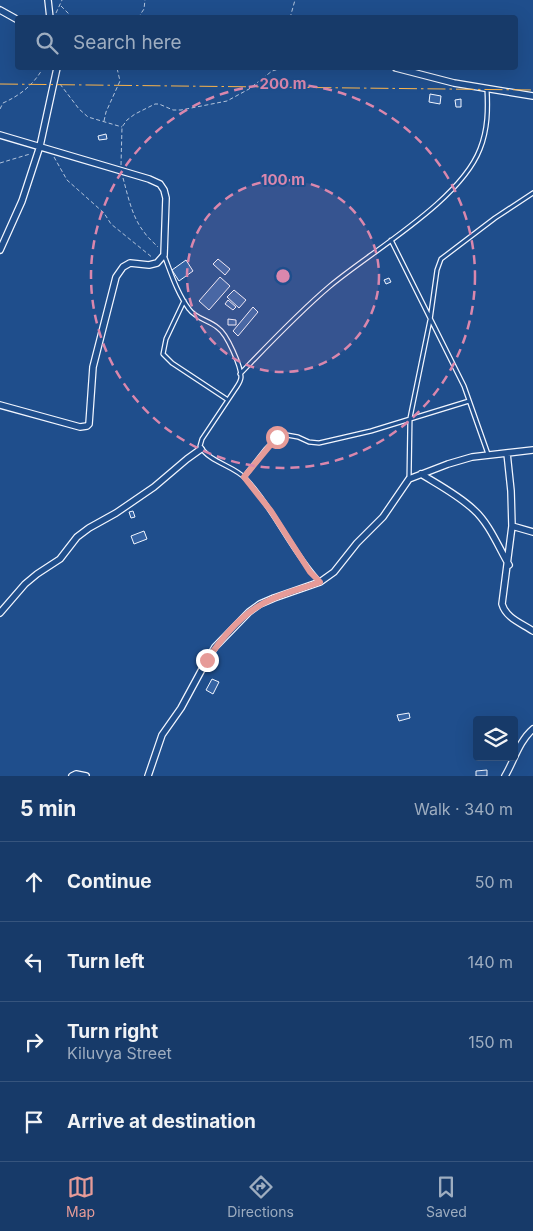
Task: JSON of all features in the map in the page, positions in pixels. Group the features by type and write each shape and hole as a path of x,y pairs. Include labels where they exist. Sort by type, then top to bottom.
{"street":[{"path":"48,0 52,15"},
{"path":"0,10 15,18"},
{"path":"0,250 2,242 22,202 39,149 57,70"},
{"path":"404,70 454,83 533,96"},
{"path":"0,135 39,149 50,149 149,179 160,184 164,190 167,205 164,255 157,263 149,265 130,264 123,267 116,277 93,367 89,424 80,428 0,405"},
{"path":"0,613 25,584 60,559 77,537 154,487 201,449"},
{"path":"148,776 162,735 181,708 215,647 260,604 320,582 334,572 383,517 409,479 448,464 488,455 533,450"},
{"path":"507,453 512,491 512,526 502,604 504,612 533,631"},
{"path":"421,474 453,493 474,509 484,521 508,565"},
{"path":"512,526 533,532"},
{"path":"505,776 527,734 533,729"},
{"path":"72,776 76,774 86,776"}],"lane":[{"path":"240,374 330,286 391,240 457,184 480,150 485,134 488,113 487,88"},
{"path":"409,479 410,418 430,320 436,276 441,259 495,218 533,193"},
{"path":"391,240 469,401 488,455"},
{"path":"164,255 174,282 184,301 194,314 218,327 222,332 231,348 240,374 240,382 200,443 201,449 216,461 244,477 271,511 310,572 320,582"},
{"path":"184,301 166,340 163,354 172,363 228,400"},
{"path":"244,477 266,449 281,434 319,443 371,431 469,401"}],"path":[{"path":"54,15 62,0"},
{"path":"140,15 144,9 145,0"},
{"path":"291,15 295,0"},
{"path":"60,5 70,15"},
{"path":"0,110 3,103 30,86 42,70"},
{"path":"104,121 120,81 117,70"},
{"path":"164,255 144,233 130,203 121,171 122,127 135,114 155,104 173,110 181,110 213,105 237,97 276,70"},
{"path":"55,78 88,117 122,127"},
{"path":"0,163 39,149"},
{"path":"50,149 66,180 104,213 111,224 157,263"}],"building":[{"path":"430,94 441,96 440,104 429,102"},
{"path":"461,99 461,107 456,107 455,100"},
{"path":"106,134 107,139 99,140 98,136"},
{"path":"218,259 230,269 225,275 213,264"},
{"path":"186,260 193,271 179,281 172,270"},
{"path":"220,277 230,286 209,310 199,301"},
{"path":"389,278 391,282 386,284 384,280"},
{"path":"234,290 246,300 239,308 227,297"},
{"path":"228,300 236,307 233,310 225,304"},
{"path":"253,307 258,312 238,336 233,331"},
{"path":"228,319 236,320 236,325 228,325"},
{"path":"133,511 135,517 131,518 129,512"},
{"path":"144,531 147,539 134,544 131,536"},
{"path":"212,679 219,682 213,694 206,690"},
{"path":"409,713 410,718 399,721 397,715"},
{"path":"487,770 487,776 476,776 476,771"}],"power":[{"path":"0,84 533,90"}],"route":[{"path":"207,660 215,647 249,612 260,604 320,582 310,572 271,511 244,477 277,437"}]}
